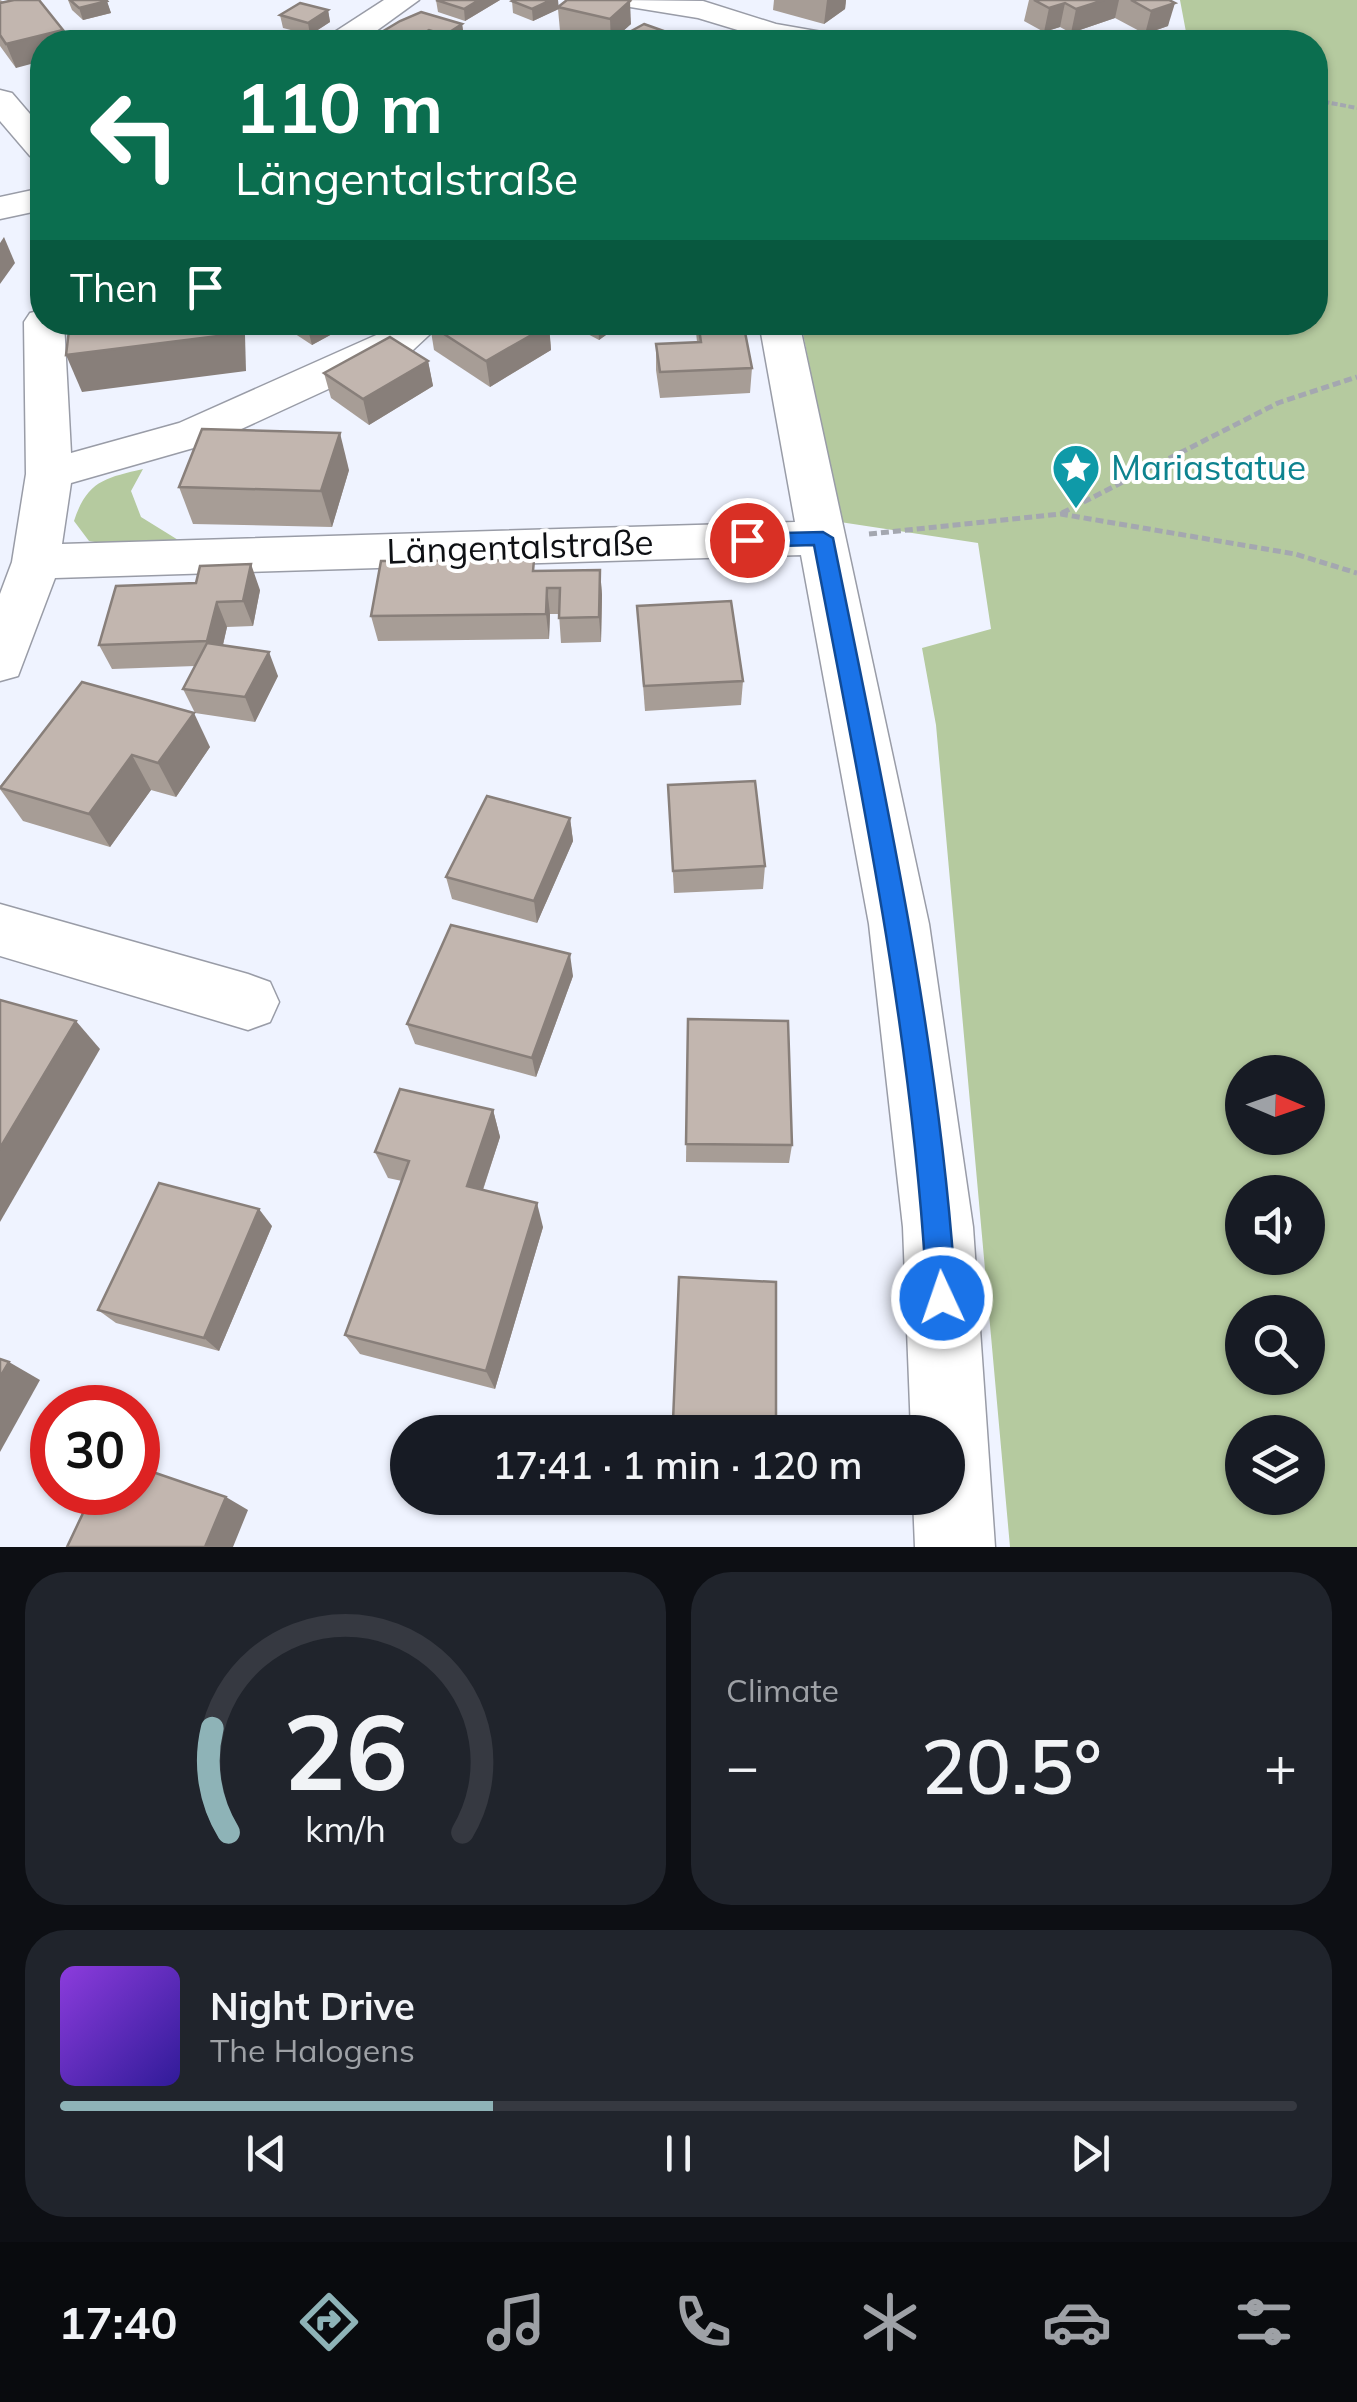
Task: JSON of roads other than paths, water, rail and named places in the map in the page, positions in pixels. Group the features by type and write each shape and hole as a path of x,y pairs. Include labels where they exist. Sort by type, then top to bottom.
{"street":[{"path":"359,30 404,0"},
{"path":"635,0 703,10 750,30"},
{"path":"0,100 30,134"},
{"path":"0,208 30,202"},
{"path":"0,662 36,562 49,474 44,335"},
{"path":"49,474 195,433 407,335"},
{"path":"782,335 902,943 938,1227 955,1547"},
{"name":"Längentalstraße","path":"36,562 823,538"},
{"path":"0,930 248,1002"}],"place":[{"name":"Mariastatue","path":"1076,510"}]}
